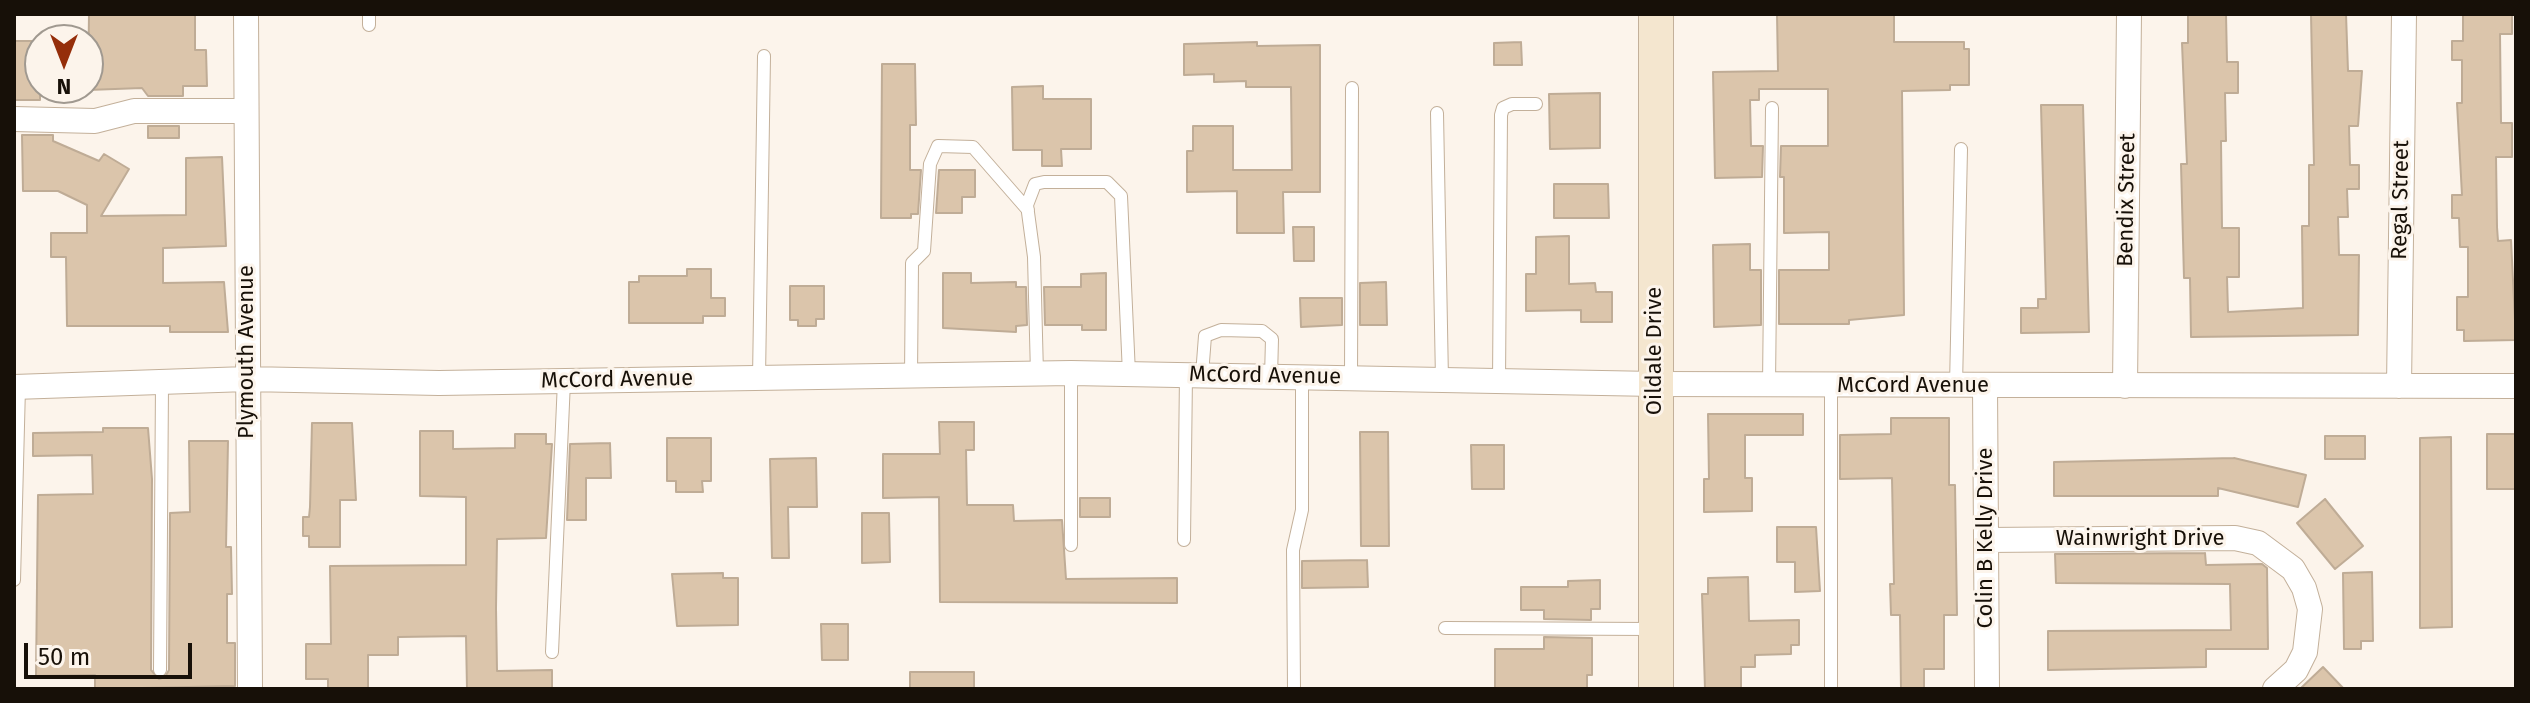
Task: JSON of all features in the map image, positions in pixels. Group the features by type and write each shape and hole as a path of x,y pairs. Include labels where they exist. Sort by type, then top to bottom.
{"street":[{"name":"Plymouth Avenue","path":"246,14 250,689"},
{"name":"Oildale Drive","path":"1656,14 1656,689"},
{"name":"Bendix Street","path":"2125,386 2129,14"},
{"name":"Regal Street","path":"2399,386 2404,14"},
{"path":"14,119 95,121 134,111 246,111"},
{"name":"McCord Avenue","path":"16,387 247,379 564,381 1071,373 1655,384 2516,386"},
{"name":"Colin B Kelly Drive","path":"1985,386 1987,689"},
{"name":"Wainwright Drive","path":"1986,540 2235,538 2258,543 2293,569 2304,588 2310,609 2311,631 2305,652 2296,670 2275,689"}],"lane":[{"path":"759,378 764,56"},
{"path":"1351,378 1352,88"},
{"path":"1499,381 1501,115 1503,108 1512,104 1536,104"},
{"path":"1769,385 1772,108"},
{"path":"1437,113 1442,380"},
{"path":"911,376 912,263 924,251 930,164 938,146 973,147 1028,210"},
{"path":"1956,386 1961,149"},
{"path":"1037,374 1034,257 1028,210 1035,184 1044,182 1107,182 1121,196 1129,374"},
{"path":"1184,540 1194,375 1205,336 1221,330 1262,331 1272,339 1271,377"},
{"path":"1071,373 1071,545"},
{"path":"1294,689 1293,550 1302,510 1302,377"},
{"path":"552,652 564,381"},
{"path":"160,670 162,384"},
{"path":"1831,385 1831,689"},
{"path":"14,580 16,387"},
{"path":"1445,628 1655,629"}],"building":[{"path":"89,14 195,14 195,50 206,50 207,86 183,86 183,96 148,96 142,88 104,89 104,24 89,24"},
{"path":"1777,14 1894,14 1894,42 1964,42 1964,49 1969,49 1969,85 1950,85 1950,90 1902,91 1904,315 1849,320 1849,324 1779,324 1779,270 1829,270 1829,232 1784,233 1784,177 1780,177 1781,146 1828,146 1828,89 1759,89 1759,100 1750,100 1751,146 1763,146 1762,177 1715,178 1713,72 1778,71"},
{"path":"2188,14 2226,14 2227,62 2238,62 2238,93 2225,93 2226,141 2221,141 2222,228 2239,228 2239,277 2227,277 2228,312 2303,308 2302,226 2309,226 2309,165 2314,165 2311,14 2346,14 2348,71 2362,71 2358,126 2349,126 2350,165 2359,165 2359,189 2347,189 2348,217 2338,217 2339,255 2359,255 2358,335 2191,337 2190,278 2184,278 2181,164 2187,164 2182,43 2188,43"},
{"path":"2463,14 2512,14 2512,34 2500,34 2501,123 2512,123 2512,157 2496,157 2498,241 2511,240 2516,340 2464,341 2464,330 2457,330 2457,297 2468,297 2468,247 2460,247 2459,218 2452,218 2452,195 2462,195 2457,103 2462,103 2462,60 2452,60 2452,41 2463,41"},
{"path":"14,41 24,41 24,100 14,100"},
{"path":"1257,42 1257,46 1320,45 1320,192 1283,192 1284,233 1237,233 1237,191 1187,192 1187,151 1193,151 1193,126 1233,126 1233,170 1292,170 1291,87 1246,87 1246,81 1214,82 1214,74 1184,75 1184,44"},
{"path":"1521,42 1522,65 1494,65 1494,43"},
{"path":"882,64 915,64 916,125 910,125 910,170 921,170 918,214 911,214 911,218 881,218"},
{"path":"1043,86 1043,99 1091,99 1091,149 1061,149 1062,166 1042,166 1042,150 1013,150 1012,87"},
{"path":"1600,93 1600,148 1550,149 1549,94"},
{"path":"2041,105 2083,105 2089,332 2021,333 2021,308 2038,308 2038,299 2046,299"},
{"path":"148,126 179,126 179,138 148,138"},
{"path":"22,135 53,135 53,141 99,161 104,154 129,169 101,216 186,215 186,158 222,157 226,246 163,248 163,283 224,282 228,332 170,332 170,326 67,326 66,257 51,257 51,233 87,233 87,205 58,191 23,191"},
{"path":"939,170 975,170 975,197 962,197 962,213 936,213"},
{"path":"1554,184 1608,184 1609,218 1554,218"},
{"path":"1293,227 1314,227 1314,261 1294,261"},
{"path":"1569,236 1569,284 1595,283 1596,292 1612,292 1612,322 1581,322 1581,310 1526,311 1526,274 1536,274 1536,237"},
{"path":"1750,244 1750,270 1761,270 1761,325 1714,327 1713,245"},
{"path":"687,269 711,269 711,298 725,298 725,316 703,316 703,323 629,323 629,282 639,282 639,276 687,276"},
{"path":"943,273 971,273 971,283 1016,282 1016,287 1026,287 1027,325 1016,326 1016,332 943,328"},
{"path":"1106,273 1106,330 1082,330 1082,325 1045,325 1044,287 1081,287 1081,274"},
{"path":"1386,282 1387,325 1360,325 1360,283"},
{"path":"790,286 824,286 824,319 816,319 816,326 798,326 798,320 790,320"},
{"path":"1300,298 1342,298 1342,325 1301,327"},
{"path":"1708,414 1803,414 1803,435 1745,435 1745,478 1752,478 1752,511 1704,512 1704,479 1709,479"},
{"path":"1891,418 1949,418 1949,485 1955,485 1957,615 1944,615 1944,669 1924,669 1924,689 1901,689 1900,615 1891,615 1890,584 1894,584 1892,478 1840,479 1840,435 1891,434"},
{"path":"939,422 974,422 974,450 966,450 967,505 1013,505 1014,521 1062,520 1066,579 1177,578 1177,603 940,602 939,497 883,498 883,454 940,454"},
{"path":"312,423 352,423 356,500 340,500 340,547 309,547 309,536 303,536 303,517 309,517 310,507"},
{"path":"103,428 148,428 152,479 151,670 159,679 165,677 169,670 170,513 190,512 189,441 228,441 226,547 231,547 232,594 227,594 227,643 235,643 235,686 95,689 95,675 36,676 38,495 93,494 92,455 33,456 33,433 103,432"},
{"path":"420,431 453,431 453,449 515,448 515,434 546,434 546,444 552,444 546,538 497,539 496,608 497,671 552,670 552,689 467,689 466,636 398,637 398,655 368,655 368,689 328,689 328,679 306,679 306,644 331,644 330,566 466,565 466,497 420,496"},
{"path":"1360,432 1388,432 1389,546 1361,546"},
{"path":"2487,434 2516,434 2516,489 2487,489"},
{"path":"2325,436 2365,436 2365,459 2325,459"},
{"path":"2451,437 2452,627 2420,628 2420,438"},
{"path":"667,438 711,438 711,481 702,481 703,492 676,492 676,481 667,481"},
{"path":"610,443 611,478 586,478 586,520 567,520 570,444"},
{"path":"1471,445 1504,445 1504,489 1472,489"},
{"path":"816,458 817,507 788,507 789,558 772,558 770,459"},
{"path":"2234,458 2306,475 2298,507 2218,488 2218,496 2054,496 2054,462"},
{"path":"1080,498 1110,498 1110,517 1080,517"},
{"path":"2325,499 2363,546 2335,569 2297,523"},
{"path":"862,513 889,513 890,562 862,563"},
{"path":"1777,527 1816,527 1820,591 1795,592 1795,562 1777,562"},
{"path":"2205,553 2206,565 2262,564 2267,568 2268,649 2206,649 2206,667 2048,670 2048,631 2231,630 2230,584 2056,583 2055,554"},
{"path":"1367,560 1368,587 1302,588 1302,561"},
{"path":"2372,572 2373,641 2361,641 2361,649 2344,649 2343,573"},
{"path":"723,573 723,578 738,578 738,625 677,626 672,574"},
{"path":"1748,577 1749,621 1799,620 1799,645 1791,645 1791,654 1755,655 1755,667 1741,667 1741,689 1705,689 1702,594 1708,594 1708,578"},
{"path":"1600,580 1600,609 1591,609 1591,620 1544,619 1544,610 1521,610 1521,587 1568,587 1568,581"},
{"path":"821,624 848,624 848,660 822,660"},
{"path":"1544,637 1592,638 1592,675 1587,675 1587,689 1495,689 1495,649 1544,649"},
{"path":"2323,667 2344,689 2300,689"},
{"path":"910,672 974,672 974,689 910,689"}]}
